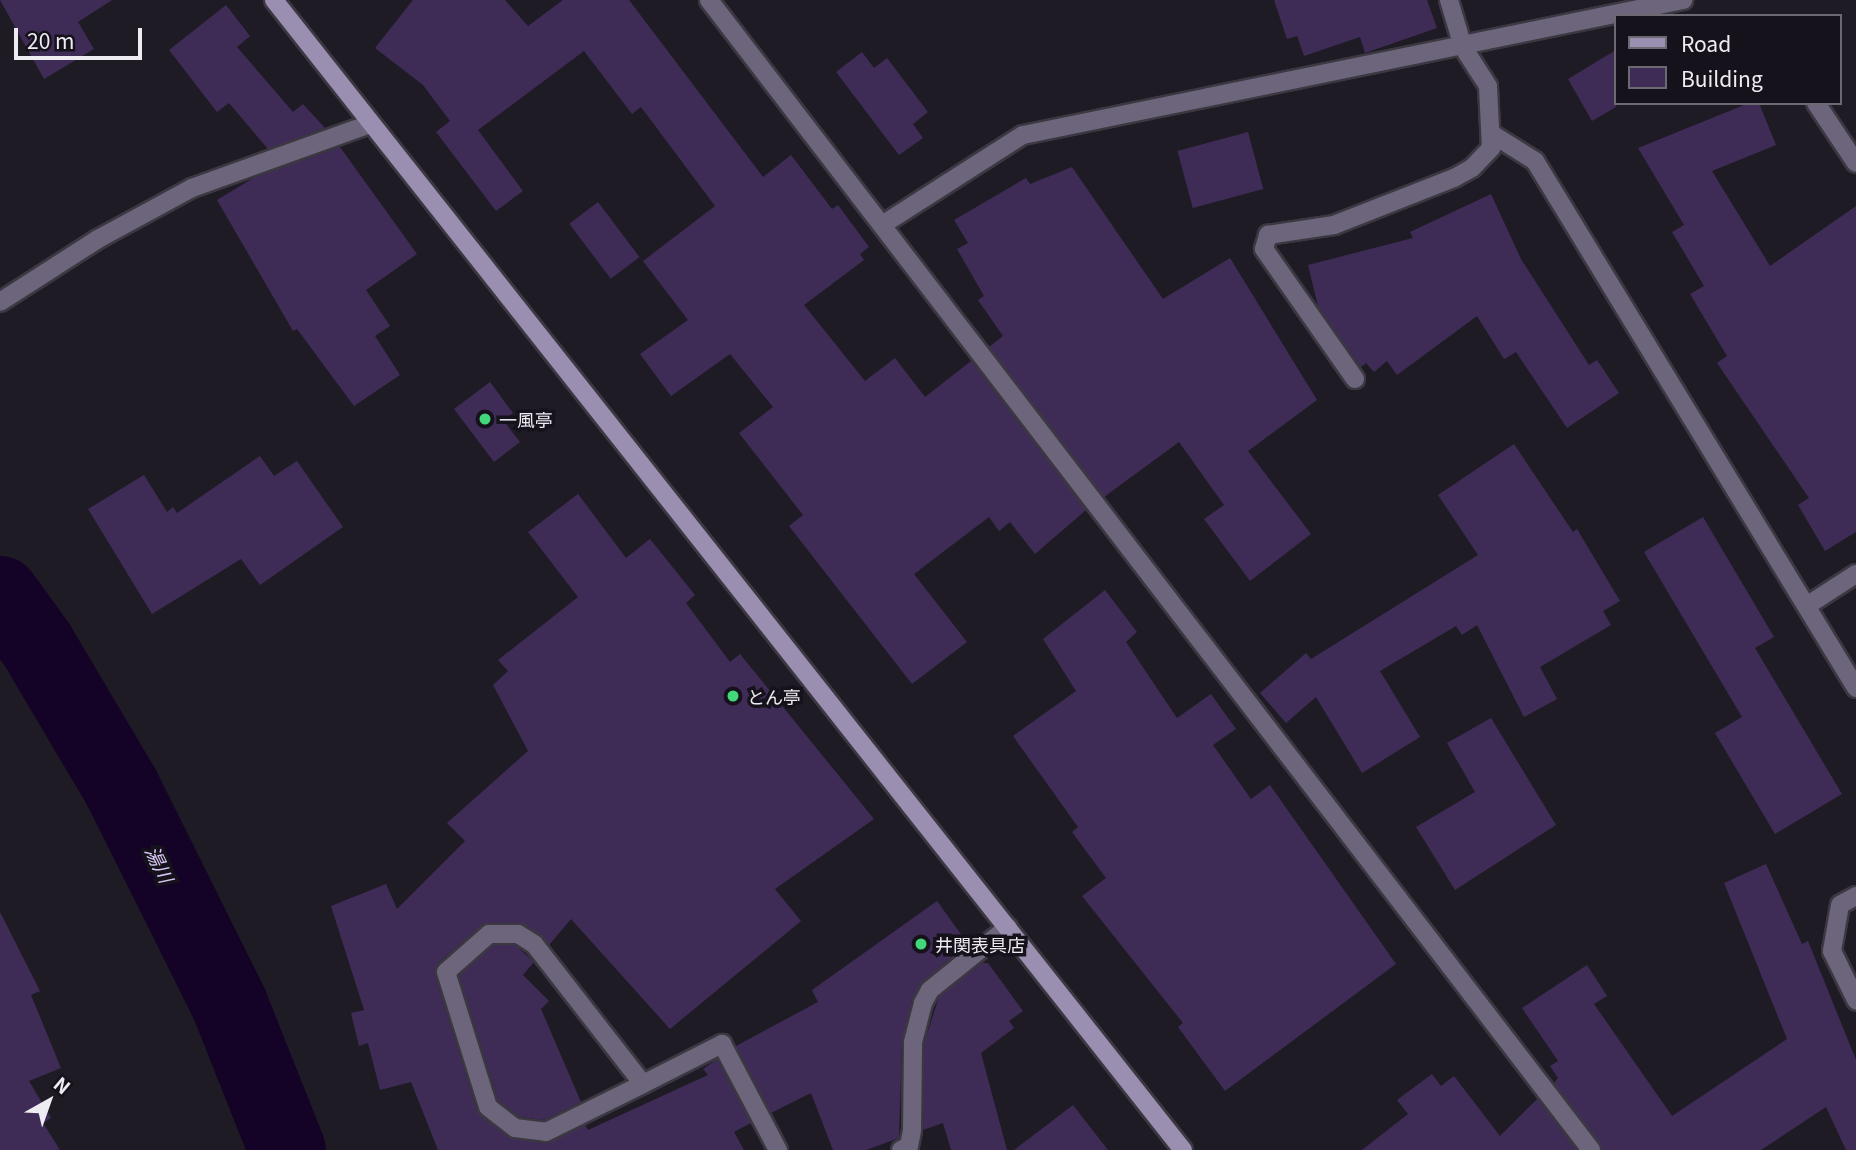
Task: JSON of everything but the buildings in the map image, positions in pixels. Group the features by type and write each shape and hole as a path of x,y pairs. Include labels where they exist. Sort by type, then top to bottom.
{"street":[{"path":"274,0 1183,1150"},
{"path":"709,0 1591,1150"},
{"path":"1355,379 1273,267 1264,249 1268,235 1334,225 1454,177 1472,168 1491,148 1488,86 1464,47 1449,0"},
{"path":"1618,14 1683,0"},
{"path":"882,225 1023,135 1289,77 1317,77 1615,15"},
{"path":"1817,105 1856,163"},
{"path":"1,298 192,188 370,124"},
{"path":"1492,134 1535,161 1808,605 1856,688"},
{"path":"1808,605 1856,574"},
{"path":"1856,896 1840,905 1832,951 1856,1000"},
{"path":"901,1150 909,1146 912,1130 909,1097 923,1003 930,990 1008,927"},
{"path":"643,1084 534,944 518,934 489,934 446,972 488,1107 514,1128 546,1132 643,1084 722,1044 778,1150"}],"waterway":[{"name":"湯川","path":"0,594 37,645 121,787 229,1004 287,1150"}],"place":[{"name":"一風亭","path":"485,419"},
{"name":"とん亭","path":"733,696"},
{"name":"井関表具店","path":"921,944"}]}
